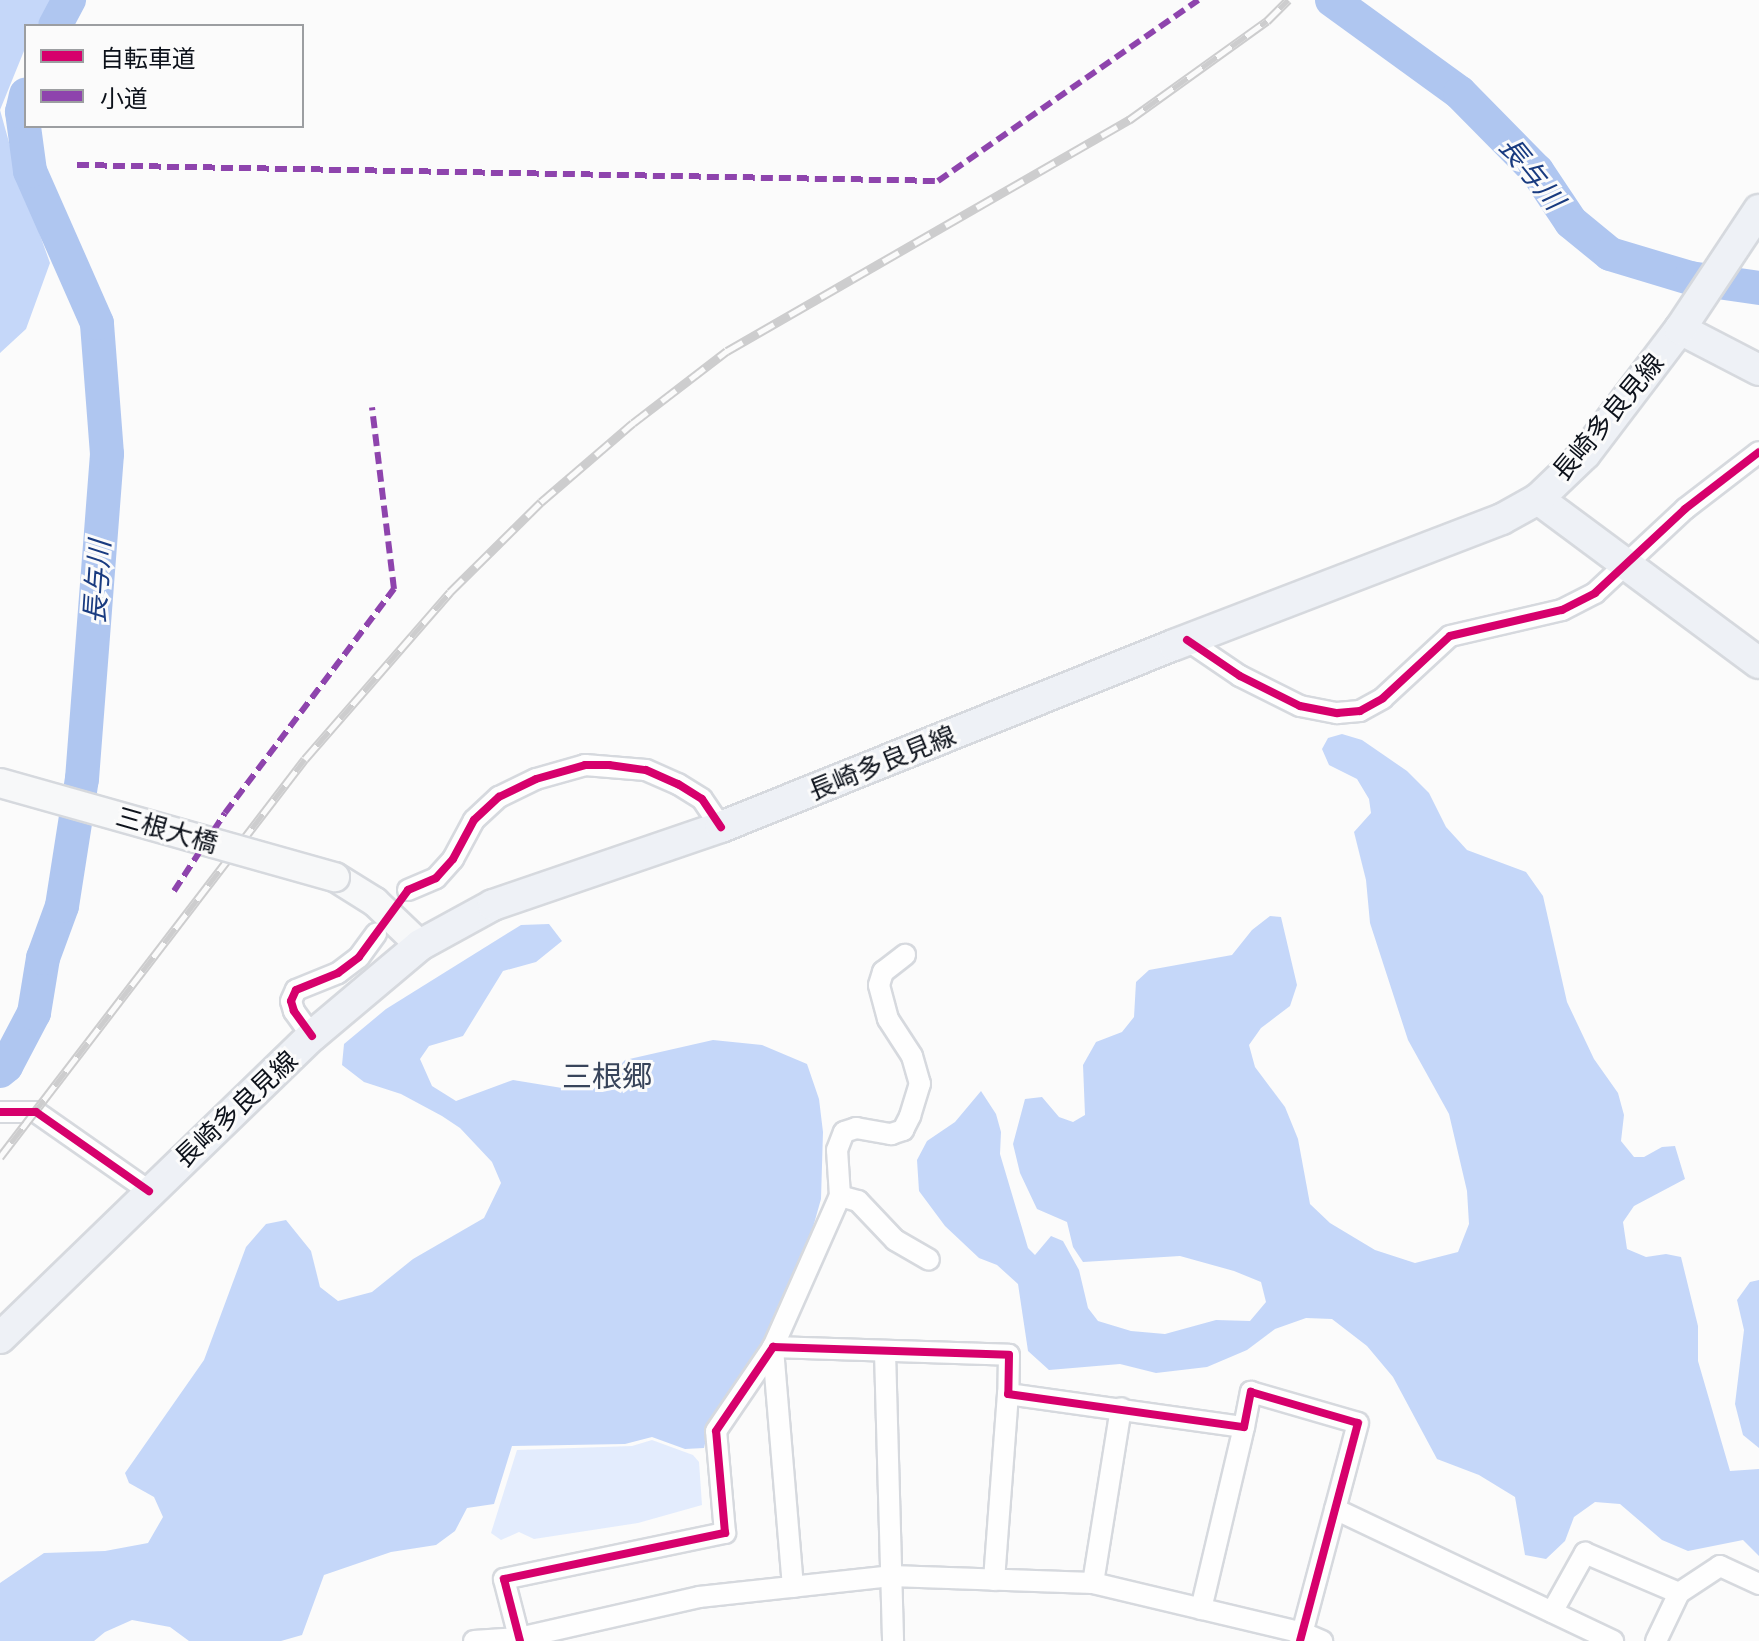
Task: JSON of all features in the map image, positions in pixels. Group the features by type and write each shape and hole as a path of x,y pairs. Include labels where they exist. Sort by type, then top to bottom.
{"main road":[{"name":"長崎多良見線","path":"0,1338 312,1036 420,945 493,905 721,827 1187,640 1502,519 1538,499 1585,454 1686,320 1759,210"},
{"path":"1686,320 1759,370"},
{"path":"1538,499 1759,663"}],"street":[{"path":"1187,640 1240,676 1300,706 1337,713 1360,711 1383,698 1450,636 1562,610 1595,593 1685,509 1759,452"},
{"path":"408,890 436,878 453,859 474,820 499,797 536,779 585,765 646,770 678,784 702,799 721,827"},
{"name":"三根大橋","path":"0,783 335,877 375,902 420,945"},
{"path":"312,1036 294,1011 291,1001 296,990 348,965 359,957 376,934"},
{"path":"520,1640 504,1579 725,1533 716,1431 773,1347 840,1196 837,1150 844,1132 856,1128 891,1134 903,1130 920,1084 912,1056 888,1019 879,985 883,972 905,955"},
{"path":"0,1112 36,1112 149,1191"},
{"path":"840,1196 858,1201 895,1240 929,1260"},
{"path":"773,1347 1009,1355 994,1580"},
{"path":"773,1347 793,1587"},
{"path":"885,1352 893,1641"},
{"path":"474,1641 520,1640 699,1597 891,1576 1093,1583 1309,1638 1335,1509 1358,1423 1251,1392 1201,1609"},
{"path":"1008,1394 1244,1427"},
{"path":"1093,1583 1121,1408"},
{"path":"1335,1509 1613,1641"},
{"path":"1552,1612 1585,1553 1679,1593"},
{"path":"1656,1641 1679,1593 1720,1566 1759,1584"}],"shaded area":[{"path":"0,0 51,0 38,24 24,24 24,51 0,110"},
{"path":"0,110 17,171 50,263 26,329 0,353"},
{"path":"1342,734 1362,740 1407,771 1429,793 1446,827 1467,850 1526,872 1543,896 1567,1002 1594,1059 1618,1093 1624,1115 1621,1141 1634,1157 1644,1157 1662,1147 1675,1146 1685,1179 1634,1206 1623,1222 1627,1249 1646,1257 1666,1254 1681,1257 1698,1326 1698,1361 1730,1471 1759,1469 1759,1556 1743,1540 1688,1551 1662,1540 1620,1504 1595,1502 1574,1517 1565,1541 1546,1559 1525,1555 1515,1497 1479,1475 1437,1459 1393,1377 1367,1346 1332,1319 1306,1318 1275,1329 1247,1350 1207,1367 1156,1373 1120,1364 1049,1370 1028,1351 1018,1284 997,1265 979,1258 945,1226 919,1191 917,1160 927,1141 955,1122 981,1091 996,1114 1001,1132 1000,1154 1028,1248 1035,1255 1051,1236 1063,1241 1079,1270 1088,1308 1098,1321 1131,1331 1165,1334 1216,1320 1250,1321 1266,1302 1261,1282 1234,1271 1180,1256 1083,1262 1073,1247 1067,1222 1037,1209 1020,1173 1013,1144 1025,1099 1042,1097 1059,1117 1073,1122 1085,1115 1083,1065 1096,1042 1122,1032 1134,1017 1136,982 1149,970 1232,955 1252,930 1270,916 1281,917 1297,985 1290,1006 1261,1028 1249,1045 1255,1067 1285,1107 1298,1139 1310,1204 1330,1223 1375,1250 1415,1263 1458,1252 1469,1224 1467,1191 1449,1114 1408,1040 1370,923 1366,880 1354,832 1371,813 1369,799 1357,779 1329,765 1322,749 1328,738"},
{"path":"549,924 562,941 536,962 503,971 463,1036 429,1046 420,1059 432,1086 456,1101 513,1080 562,1088 604,1082 625,1060 713,1040 762,1045 807,1064 819,1099 823,1132 821,1199 810,1238 767,1338 711,1418 704,1448 685,1449 652,1437 625,1444 512,1446 494,1504 467,1508 455,1531 436,1545 391,1552 324,1575 302,1635 281,1641 189,1641 170,1627 132,1620 105,1632 94,1641 0,1641 0,1583 44,1553 105,1551 148,1543 163,1517 154,1497 129,1483 125,1473 204,1360 246,1247 266,1224 286,1220 311,1251 320,1287 338,1301 372,1292 413,1259 484,1218 501,1183 492,1162 460,1128 442,1116 401,1094 364,1082 342,1065 344,1044 386,1009 521,925"},
{"path":"1759,1280 1759,1448 1743,1435 1735,1404 1744,1330 1737,1300 1750,1282"},
{"path":"652,1440 693,1455 699,1462 702,1505 638,1523 534,1539 519,1532 501,1540 491,1533 517,1450 632,1446"}],"waterway":[{"name":"長与川","path":"56,24 69,0"},
{"name":"長与川","path":"1332,0 1460,93 1537,171 1571,222 1610,254 1690,278 1759,288"},
{"name":"長与川","path":"24,103 24,127"},
{"name":"長与川","path":"0,1071 6,1066 34,1013 43,958 62,906 82,779 107,454 97,323 30,171 24,128"}],"railway":[{"path":"0,1157 305,759 450,592 541,502 633,423 727,351 1129,120 1267,21 1288,0"}],"marked path":[{"path":"77,165 938,181 1198,0"},
{"path":"174,891 225,813 394,589 372,407"}],"cycle path":[{"path":"1187,640 1240,676 1300,706 1337,713 1360,711 1383,698 1450,636 1562,610 1595,593 1685,509 1759,452"},
{"path":"312,1036 294,1011 291,1001 296,990 338,973 359,957 408,890 436,878 453,859 474,820 499,797 536,779 585,765 609,765 646,770 678,784 702,799 721,827"},
{"path":"0,1112 36,1112 149,1191"},
{"path":"520,1641 504,1579 725,1533 716,1431 773,1347 1009,1355 1008,1394 1244,1427 1251,1392 1358,1423 1300,1641"}],"district":[{"name":"三根郷","path":"607,1076"}]}
